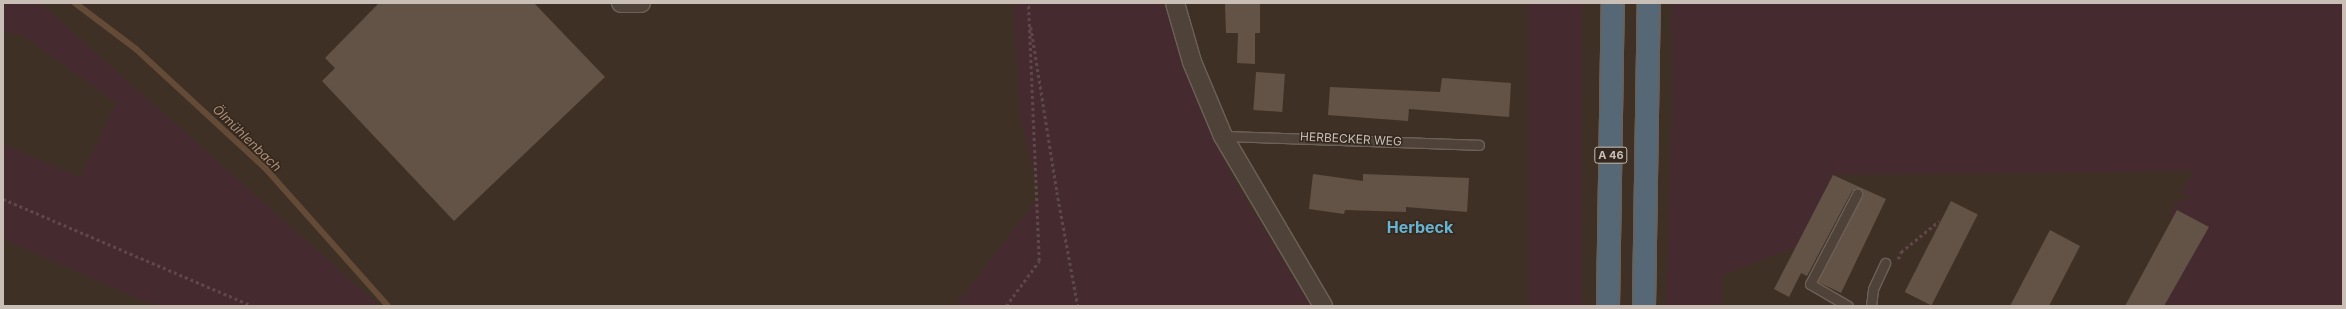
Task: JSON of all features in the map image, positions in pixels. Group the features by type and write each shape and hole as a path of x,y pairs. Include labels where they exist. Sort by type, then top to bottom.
{"highway":[{"name":"A 46","path":"1608,306 1613,3"},
{"path":"1644,306 1649,3"}],"street":[{"path":"621,3 641,3"},
{"path":"1175,3 1192,62 1223,136 1323,306"}],"lane":[{"name":"HERBECKER WEG","path":"1223,136 1479,145"},
{"path":"1848,306 1810,284 1858,194"},
{"path":"1871,306 1873,289 1885,263"}],"path":[{"path":"1006,306 1039,261 1035,212 1028,3"},
{"path":"1029,16 1057,192 1078,306"},
{"path":"3,199 253,306"},
{"path":"1885,263 1895,264 1902,252 1939,221"}],"shaded area":[{"path":"3,3 40,3 380,306 154,306 3,239 3,144 80,177 116,103 22,35 3,32"},
{"path":"1013,3 1167,3 1189,78 1233,178 1311,306 955,306 1040,195 1021,122"},
{"path":"1528,3 1582,3 1582,306 1528,306"},
{"path":"1671,3 2343,3 2343,306 2164,306 2209,227 2177,210 2173,219 2169,217 2178,199 2184,202 2187,196 2181,192 2194,171 1833,175 1796,247 1722,275 1722,306 1666,306 1673,83"}],"building":[{"path":"379,3 534,3 605,77 454,221 322,81 335,68 325,58"},
{"path":"1225,3 1260,3 1260,33 1255,33 1255,64 1237,63 1238,33 1226,33"},
{"path":"1256,72 1285,74 1282,112 1253,110"},
{"path":"1442,78 1511,83 1509,117 1409,109 1408,121 1328,115 1330,87 1440,92"},
{"path":"1313,174 1363,181 1363,174 1469,178 1467,212 1406,207 1406,212 1345,210 1344,214 1309,209"},
{"path":"1833,175 1886,199 1841,293 1818,282 1862,197 1862,191 1857,188 1852,191 1807,276 1801,273 1789,297 1774,289"},
{"path":"1951,201 1978,215 1931,306 1905,292"},
{"path":"2177,210 2209,227 2164,306 2125,306"},
{"path":"2050,230 2080,246 2049,306 2010,306"}],"waterway":[{"name":"Ölmühlenbach","path":"75,3 136,49 266,169 388,306"}],"district":[{"name":"Herbeck","path":"1420,227"}]}
